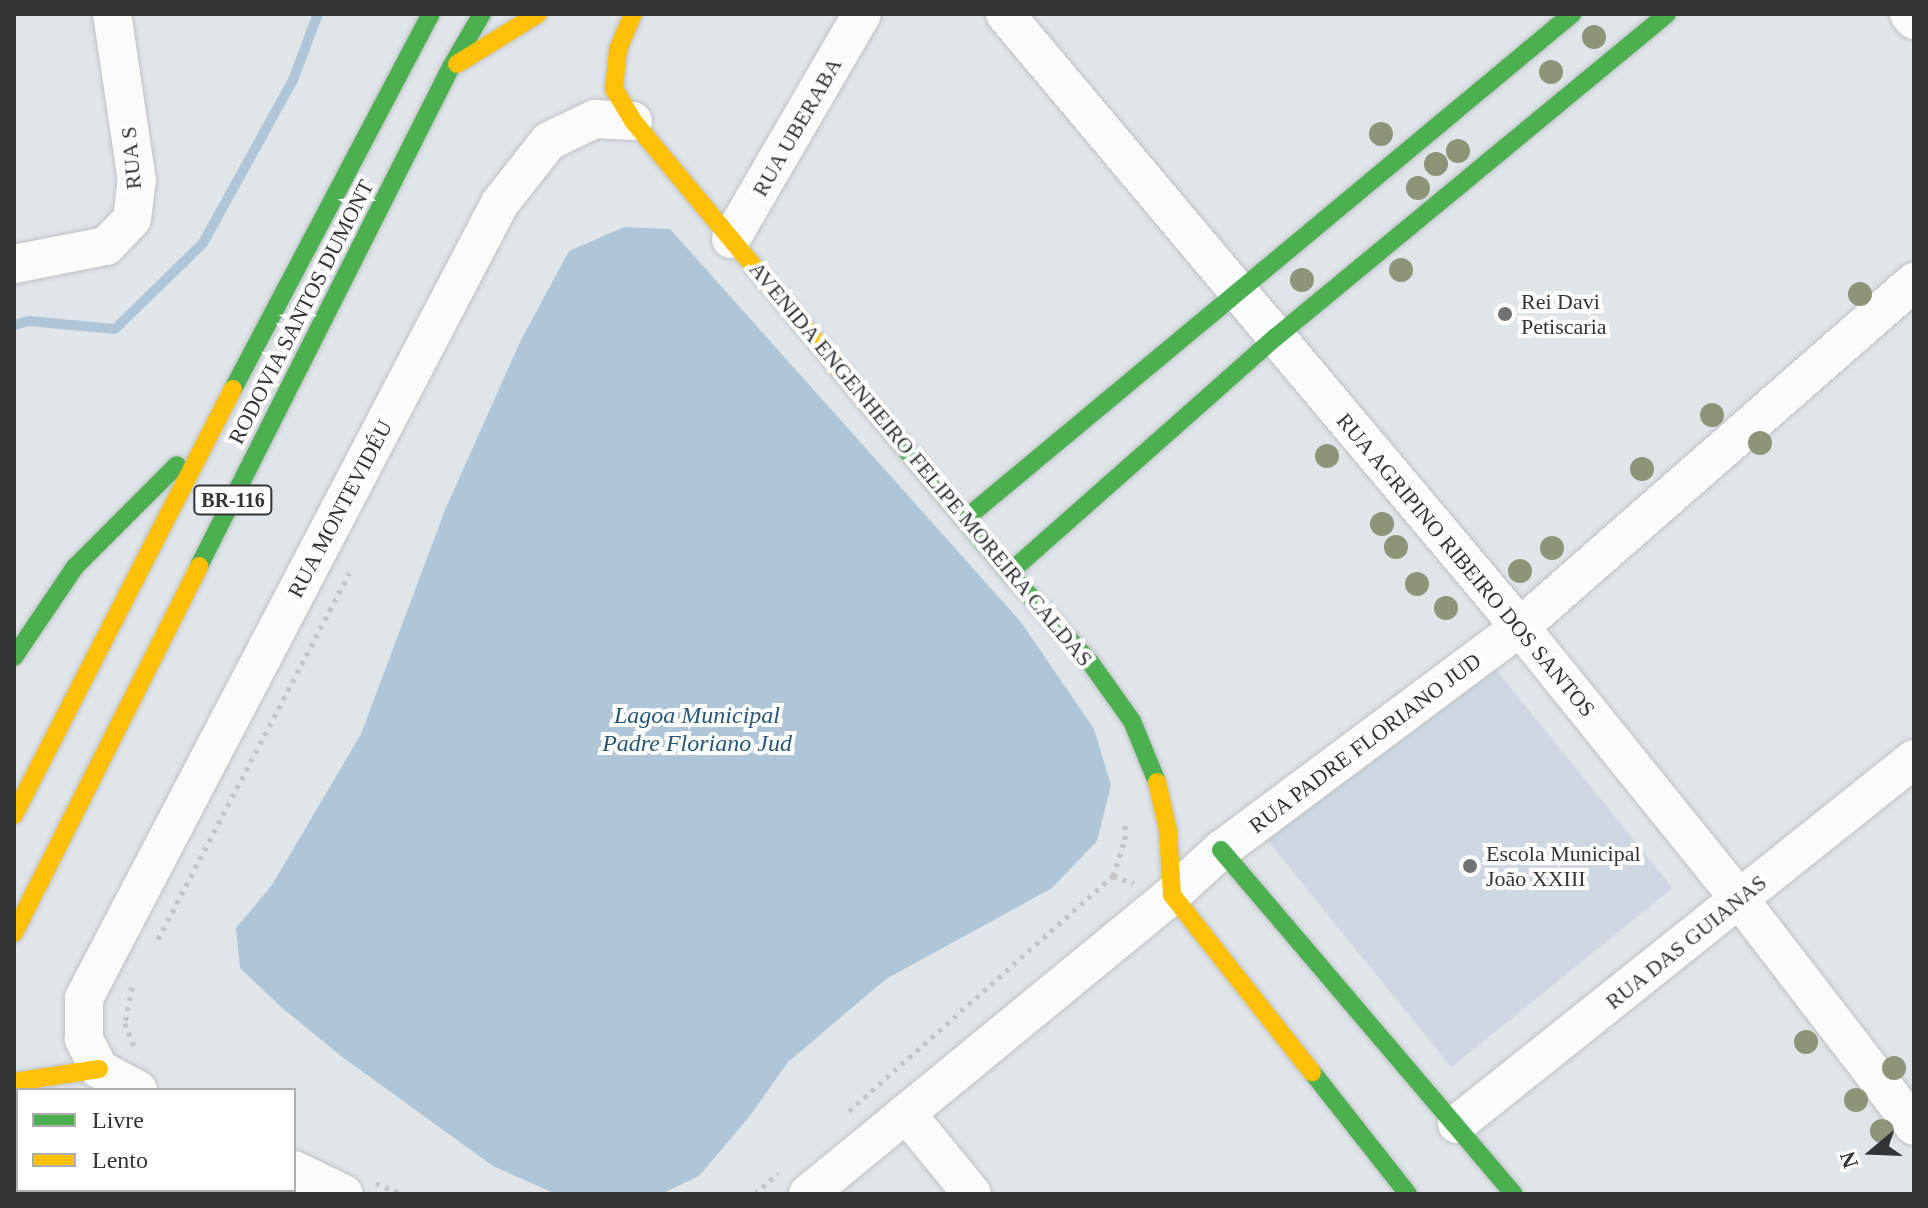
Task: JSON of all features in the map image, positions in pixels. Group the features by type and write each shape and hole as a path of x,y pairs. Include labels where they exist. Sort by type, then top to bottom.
{"main road":[{"path":"397,80 415,14"},
{"name":"RODOVIA SANTOS DUMONT","path":"14,815 214,425 431,14"},
{"name":"RODOVIA SANTOS DUMONT","path":"14,933 451,67 482,14"},
{"path":"451,67 538,14"},
{"path":"633,14 618,50 614,89 633,121"},
{"path":"965,519 1236,290 1572,14"},
{"path":"1009,573 1276,337 1667,14"},
{"name":"AVENIDA ENGENHEIRO FELIPE MOREIRA CALDAS","path":"633,121 1009,573 1090,662 1132,721 1159,786 1168,831 1172,895"},
{"path":"14,657 75,567 159,486 214,425"},
{"path":"1221,850 1514,1194"},
{"path":"1172,895 1408,1194"},
{"path":"14,1082 35,1076 99,1069"}],"street":[{"name":"RUA S","path":"14,264 106,246 132,219 137,181 112,14"},
{"name":"RUA UBERABA","path":"731,239 862,14"},
{"path":"1909,14 1914,20"},
{"name":"RUA AGRIPINO RIBEIRO DOS SANTOS","path":"1013,17 1236,290 1520,627 1740,900 1914,1126"},
{"name":"RUA MONTEVIDÉU","path":"99,1069 84,1039 84,998 500,203 549,141 595,119 633,121"},
{"name":"RUA PADRE FLORIANO JUD","path":"799,1179 906,1113 1172,895 1221,850 1520,627 1914,282"},
{"name":"RUA DAS GUIANAS","path":"1457,1124 1914,759"},
{"path":"1168,831 1221,850"},
{"path":"99,1069 134,1088"},
{"path":"906,1113 972,1194"},
{"path":"296,1171 344,1194"}],"path":[{"path":"152,950 350,572"},
{"path":"848,1112 1113,876 1125,840 1126,809"},
{"path":"135,1051 125,1023 130,991 138,977"},
{"path":"755,1194 799,1179"}],"shaded area":[{"name":"Escola Municipal João XXIII","path":"1489,661 1673,888 1451,1067 1268,840"}],"water":[{"name":"Lagoa Municipal Padre Floriano Jud","path":"624,227 670,229 1021,622 1094,729 1111,785 1097,841 1052,888 886,979 788,1062 749,1117 699,1176 661,1194 556,1194 493,1166 341,1056 281,1007 240,968 236,928 272,885 361,734 445,510 521,340 569,251"}],"waterway":[{"path":"14,325 29,321 115,329 203,243 293,80 318,14"}],"traffic: fast":[{"path":"233,389 431,14"},
{"path":"199,566 451,67 482,14"},
{"path":"965,519 1572,14"},
{"path":"1009,573 1276,337 1667,14"},
{"path":"867,403 1009,573 1090,662 1132,721 1157,782"},
{"path":"14,657 75,567 177,465"},
{"path":"1221,850 1514,1194"},
{"path":"1312,1072 1408,1194"}],"traffic: slow":[{"path":"457,64 538,14"},
{"path":"633,14 618,50 614,89 633,121 867,403"},
{"path":"14,815 233,389"},
{"path":"14,933 199,566"},
{"path":"1157,782 1168,831 1172,895 1312,1072"},
{"path":"14,1082 99,1069"}],"place":[{"name":"Rei Davi Petiscaria","path":"1505,314"},
{"name":"Escola Municipal João XXIII","path":"1470,866"}]}
